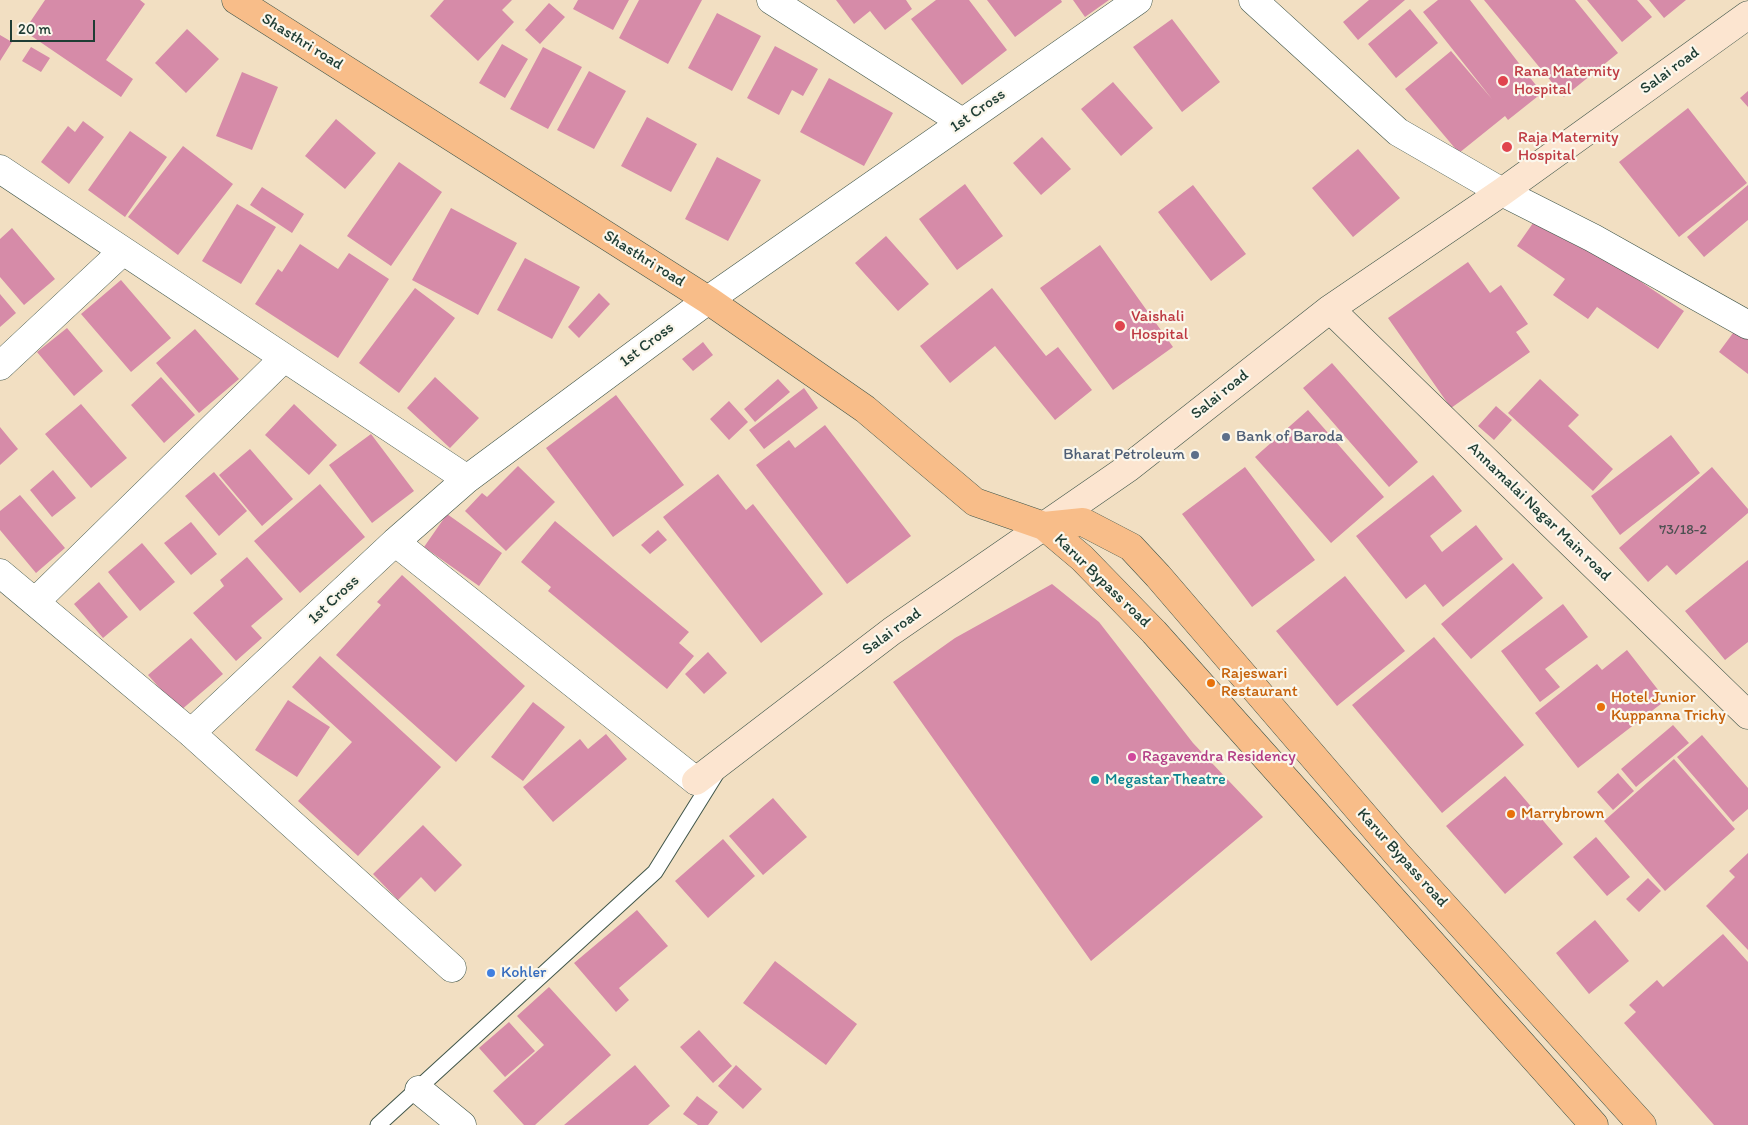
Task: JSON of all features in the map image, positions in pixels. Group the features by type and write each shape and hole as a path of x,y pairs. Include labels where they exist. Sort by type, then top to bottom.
{"main road":[{"name":"Shasthri road","path":"236,0 708,300 865,409 975,502 1044,526"},
{"name":"Salai road","path":"696,781 892,631 1128,468 1330,309 1502,192 1748,15"},
{"name":"Annamalai Nagar Main road","path":"1330,309 1748,715"},
{"name":"Karur Bypass road","path":"1044,526 1083,522 1130,547 1158,576 1397,854 1642,1125"},
{"name":"Karur Bypass road","path":"1044,526 1082,558 1154,632 1594,1125"}],"street":[{"path":"771,0 962,122"},
{"name":"1st Cross","path":"191,733 395,542 467,480 708,300 1138,0"},
{"path":"1253,0 1398,132 1502,192 1593,238 1748,325"},
{"path":"0,169 467,480"},
{"path":"0,366 123,252"},
{"path":"35,602 283,359"},
{"path":"395,542 696,781"},
{"path":"0,573 191,733 452,968"},
{"path":"419,1090 462,1125"}],"lane":[{"path":"378,1125 419,1090 655,872 726,758"}],"building":[{"path":"45,0 140,0 145,4 106,60 133,79 121,97 24,31"},
{"path":"444,0 512,0 502,10 514,22 478,61 430,16"},
{"path":"578,0 629,0 613,30 573,9"},
{"path":"639,0 702,0 668,64 619,38"},
{"path":"836,0 906,0 912,9 885,30 870,11 854,24"},
{"path":"936,0 969,0 1007,50 962,85 911,19"},
{"path":"987,0 1061,0 1062,2 1015,37"},
{"path":"1073,0 1109,0 1085,17"},
{"path":"1369,0 1405,0 1358,40 1343,22"},
{"path":"1438,0 1470,0 1542,93 1508,120 1505,116 1459,153 1405,89 1451,51 1492,99 1423,12"},
{"path":"1484,0 1575,0 1618,53 1564,97"},
{"path":"1587,0 1637,0 1652,17 1622,42"},
{"path":"1649,0 1686,0 1664,18"},
{"path":"549,3 565,17 540,44 525,30"},
{"path":"1410,9 1438,43 1396,78 1368,44"},
{"path":"717,13 761,36 732,91 688,68"},
{"path":"1172,19 1220,82 1182,112 1133,47"},
{"path":"187,29 219,59 186,93 155,63"},
{"path":"0,35 12,42 0,61"},
{"path":"502,44 528,59 505,98 479,83"},
{"path":"775,46 818,69 803,96 792,90 779,115 747,98"},
{"path":"31,47 50,58 41,72 22,61"},
{"path":"543,47 582,67 548,129 510,109"},
{"path":"589,71 626,91 594,149 557,130"},
{"path":"242,72 278,87 252,150 216,136"},
{"path":"829,78 893,113 864,166 800,132"},
{"path":"1113,82 1153,128 1121,156 1081,109"},
{"path":"1748,91 1748,107 1740,98"},
{"path":"1688,108 1747,183 1679,237 1619,162"},
{"path":"647,117 697,144 671,192 621,166"},
{"path":"336,119 376,153 345,189 305,156"},
{"path":"83,121 104,137 69,184 41,162 68,126 75,132"},
{"path":"130,131 167,157 125,217 88,190"},
{"path":"1042,137 1071,169 1041,195 1013,163"},
{"path":"183,146 233,184 178,255 128,217"},
{"path":"1358,149 1400,198 1353,237 1312,188"},
{"path":"717,157 761,180 728,241 685,219"},
{"path":"399,162 442,192 391,266 347,236"},
{"path":"965,184 1003,236 957,270 919,219"},
{"path":"1193,185 1246,254 1211,281 1158,212"},
{"path":"1748,185 1748,220 1704,257 1687,237"},
{"path":"262,187 304,214 292,233 250,205"},
{"path":"237,204 276,227 241,284 202,261"},
{"path":"451,208 517,243 478,315 412,280"},
{"path":"1540,213 1684,311 1658,349 1597,307 1588,319 1553,295 1565,279 1517,246"},
{"path":"12,228 55,279 24,305 0,277 0,239"},
{"path":"886,236 929,284 898,311 855,263"},
{"path":"300,244 338,269 349,253 389,279 338,358 255,304 278,269 282,272"},
{"path":"1100,245 1173,347 1113,390 1040,288"},
{"path":"525,258 580,287 552,339 497,310"},
{"path":"1468,262 1490,293 1501,285 1528,324 1516,332 1530,352 1451,408 1388,318"},
{"path":"121,280 171,338 131,372 81,314"},
{"path":"415,288 455,318 399,393 359,363"},
{"path":"992,288 1046,356 1058,347 1092,390 1055,420 995,346 950,383 920,346"},
{"path":"599,293 610,304 579,338 568,327"},
{"path":"0,294 16,313 0,327"},
{"path":"67,328 103,371 74,396 37,352"},
{"path":"195,329 239,379 199,413 156,363"},
{"path":"1736,329 1748,338 1748,374 1719,352"},
{"path":"703,342 713,355 693,371 682,359"},
{"path":"1332,363 1418,462 1389,487 1303,388"},
{"path":"161,377 195,415 164,443 131,405"},
{"path":"435,377 479,418 450,448 407,408"},
{"path":"778,379 790,392 755,422 744,409"},
{"path":"1540,379 1579,415 1568,426 1613,469 1593,491 1508,413"},
{"path":"804,388 818,408 764,449 749,430"},
{"path":"616,395 684,485 613,537 546,448"},
{"path":"729,401 748,422 729,440 710,419"},
{"path":"81,404 127,458 91,488 45,434"},
{"path":"294,404 337,445 309,475 265,435"},
{"path":"1496,406 1512,420 1494,440 1478,426"},
{"path":"1308,410 1384,497 1331,543 1255,457"},
{"path":"825,425 911,536 847,584 756,465 789,440 795,448"},
{"path":"0,427 18,449 0,465"},
{"path":"371,434 414,491 372,523 329,465"},
{"path":"1671,435 1700,473 1620,535 1591,496"},
{"path":"250,449 293,499 262,526 219,475"},
{"path":"518,466 555,502 506,551 465,511 482,493 487,497"},
{"path":"1245,467 1315,560 1252,607 1182,514"},
{"path":"1712,467 1748,509 1748,513 1676,575 1667,565 1648,582 1619,548"},
{"path":"53,470 76,498 52,517 30,490"},
{"path":"214,472 247,511 219,536 185,496"},
{"path":"718,474 746,510 753,504 823,594 761,643 663,517"},
{"path":"1433,475 1462,511 1430,536 1442,552 1476,525 1503,559 1443,607 1425,584 1406,599 1356,536"},
{"path":"320,484 365,537 300,593 254,541"},
{"path":"20,495 65,548 36,573 0,530 0,511"},
{"path":"447,514 502,553 479,586 424,547"},
{"path":"555,521 689,632 679,643 694,656 667,689 548,591 551,587 521,562"},
{"path":"191,522 217,554 191,575 164,543"},
{"path":"658,530 667,540 650,554 641,545"},
{"path":"142,543 175,582 140,611 108,572"},
{"path":"247,557 283,599 251,626 262,638 236,661 193,613 224,586 220,580"},
{"path":"1748,560 1748,642 1725,660 1685,611"},
{"path":"1513,563 1543,598 1471,659 1441,624"},
{"path":"402,575 525,686 456,762 336,655 381,605 377,602"},
{"path":"1345,576 1405,651 1337,706 1276,631"},
{"path":"99,582 128,617 103,638 74,604"},
{"name":"Megastar Theatre","path":"1052,584 1099,622 1193,743 1263,817 1091,961 893,682 955,638"},
{"path":"1563,604 1588,637 1545,669 1560,687 1540,702 1501,651"},
{"path":"1434,637 1524,745 1442,813 1352,705"},
{"path":"191,638 223,674 180,711 148,675"},
{"name":"Hotel Junior Kuppanna Trichy","path":"1627,650 1666,700 1578,768 1535,713 1597,664 1602,670"},
{"path":"708,652 727,673 704,694 685,674"},
{"path":"320,656 441,767 358,856 298,801 352,742 292,687"},
{"path":"288,700 330,727 297,777 255,750"},
{"path":"533,702 565,727 523,781 491,757"},
{"path":"1673,725 1689,743 1636,787 1621,769"},
{"path":"606,734 627,759 553,822 523,787 580,739 588,749"},
{"path":"1702,735 1748,788 1748,809 1733,822 1677,757"},
{"path":"1674,759 1735,829 1665,891 1604,821"},
{"path":"1618,773 1634,791 1613,810 1597,792"},
{"path":"1505,776 1563,844 1505,894 1446,826"},
{"path":"773,798 807,837 763,875 729,836"},
{"path":"423,825 462,865 435,892 421,877 398,900 373,874"},
{"path":"1596,837 1630,877 1607,896 1573,857"},
{"path":"723,839 755,876 708,918 675,881"},
{"path":"1748,853 1748,950 1706,906 1735,877 1729,871"},
{"path":"1648,878 1661,891 1639,912 1626,899"},
{"path":"637,910 668,946 619,988 629,1000 616,1012 574,963"},
{"path":"1595,920 1629,961 1589,994 1556,953"},
{"path":"1723,934 1748,962 1748,1125 1714,1125 1624,1023 1636,1012 1629,1005 1657,980 1663,987"},
{"path":"775,961 857,1024 826,1065 743,1003"},
{"path":"549,987 611,1055 535,1125 524,1125 493,1091 544,1045 517,1016"},
{"path":"509,1022 535,1051 505,1077 479,1048"},
{"path":"699,1030 732,1066 713,1083 680,1047"},
{"path":"635,1065 670,1106 648,1125 564,1125"},
{"path":"736,1065 762,1089 743,1109 718,1086"},
{"path":"697,1096 718,1112 708,1125 698,1125 683,1114"}],"place":[{"name":"Rana Maternity Hospital","path":"1503,81"},
{"name":"Raja Maternity Hospital","path":"1507,147"},
{"name":"Vaishali Hospital","path":"1120,326"},
{"name":"Bank of Baroda","path":"1226,437"},
{"name":"Bharat Petroleum","path":"1195,455"},
{"name":"Rajeswari Restaurant","path":"1211,683"},
{"name":"Hotel Junior Kuppanna Trichy","path":"1601,707"},
{"name":"Ragavendra Residency","path":"1132,757"},
{"name":"Megastar Theatre","path":"1095,780"},
{"name":"Marrybrown","path":"1511,814"},
{"name":"Kohler","path":"491,973"}]}
